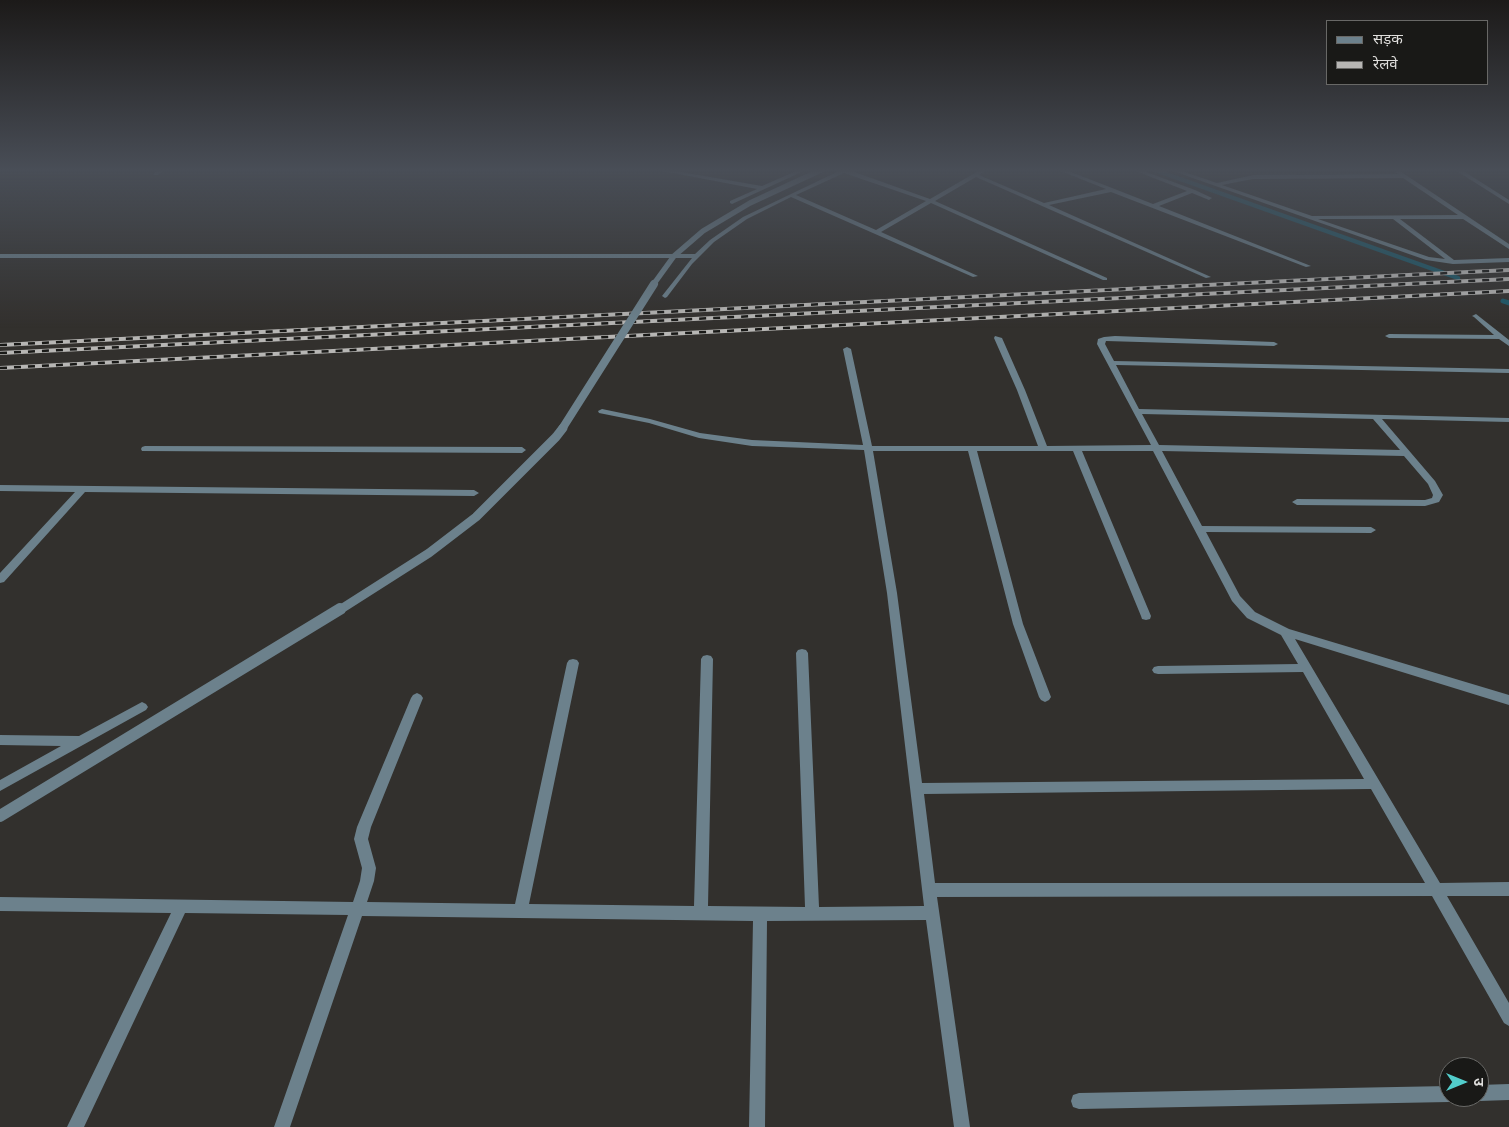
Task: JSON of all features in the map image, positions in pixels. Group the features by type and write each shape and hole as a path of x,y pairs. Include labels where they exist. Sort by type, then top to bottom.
{"street":[{"path":"0,816 304,632 429,553 476,517 556,437 575,411 648,292 674,256 716,223"},
{"path":"665,296 696,256 712,241 738,223"},
{"path":"853,223 976,276"},
{"path":"876,233 894,223"},
{"path":"978,223 1105,279"},
{"path":"1084,223 1208,277"},
{"path":"1196,223 1308,266"},
{"path":"1321,223 1428,259 1454,262 1509,260"},
{"path":"1401,223 1454,262"},
{"path":"1473,223 1509,247"},
{"path":"0,256 696,256"},
{"path":"1476,316 1509,344"},
{"path":"1389,336 1500,337"},
{"path":"998,338 1022,390 1044,449"},
{"path":"1274,344 1109,338 1101,340 1101,344 1236,598 1252,615 1285,632 1509,700"},
{"path":"846,349 868,448 892,593 929,890 962,1127"},
{"path":"1112,363 1509,371"},
{"path":"602,411 650,421 699,435 752,443 868,448 1157,448 1407,453"},
{"path":"1138,411 1509,420"},
{"path":"1297,502 1425,503 1436,500 1438,495 1432,483 1376,417"},
{"path":"145,449 522,450"},
{"path":"972,449 1018,624 1045,697"},
{"path":"1077,449 1146,616"},
{"path":"0,488 474,493"},
{"path":"0,579 82,489"},
{"path":"1200,529 1371,530"},
{"path":"1285,632 1436,889 1509,1018"},
{"path":"802,653 812,914"},
{"path":"701,914 707,659"},
{"path":"521,911 573,663"},
{"path":"1158,670 1306,668"},
{"path":"282,1127 358,909 370,868 361,839 417,698"},
{"path":"0,786 142,707"},
{"path":"0,740 80,741"},
{"path":"917,789 1374,784"},
{"path":"929,890 1509,889"},
{"path":"0,904 701,914 932,912"},
{"path":"75,1127 181,907"},
{"path":"757,1127 760,914"},
{"path":"1489,1093 1509,1092"},
{"path":"1078,1101 1439,1094"}],"waterway":[{"path":"1303,223 1458,278"},
{"path":"1503,301 1509,303"}],"railway":[{"path":"0,345 1509,270"},
{"path":"0,353 1509,279"},
{"path":"0,368 1509,291"}]}
